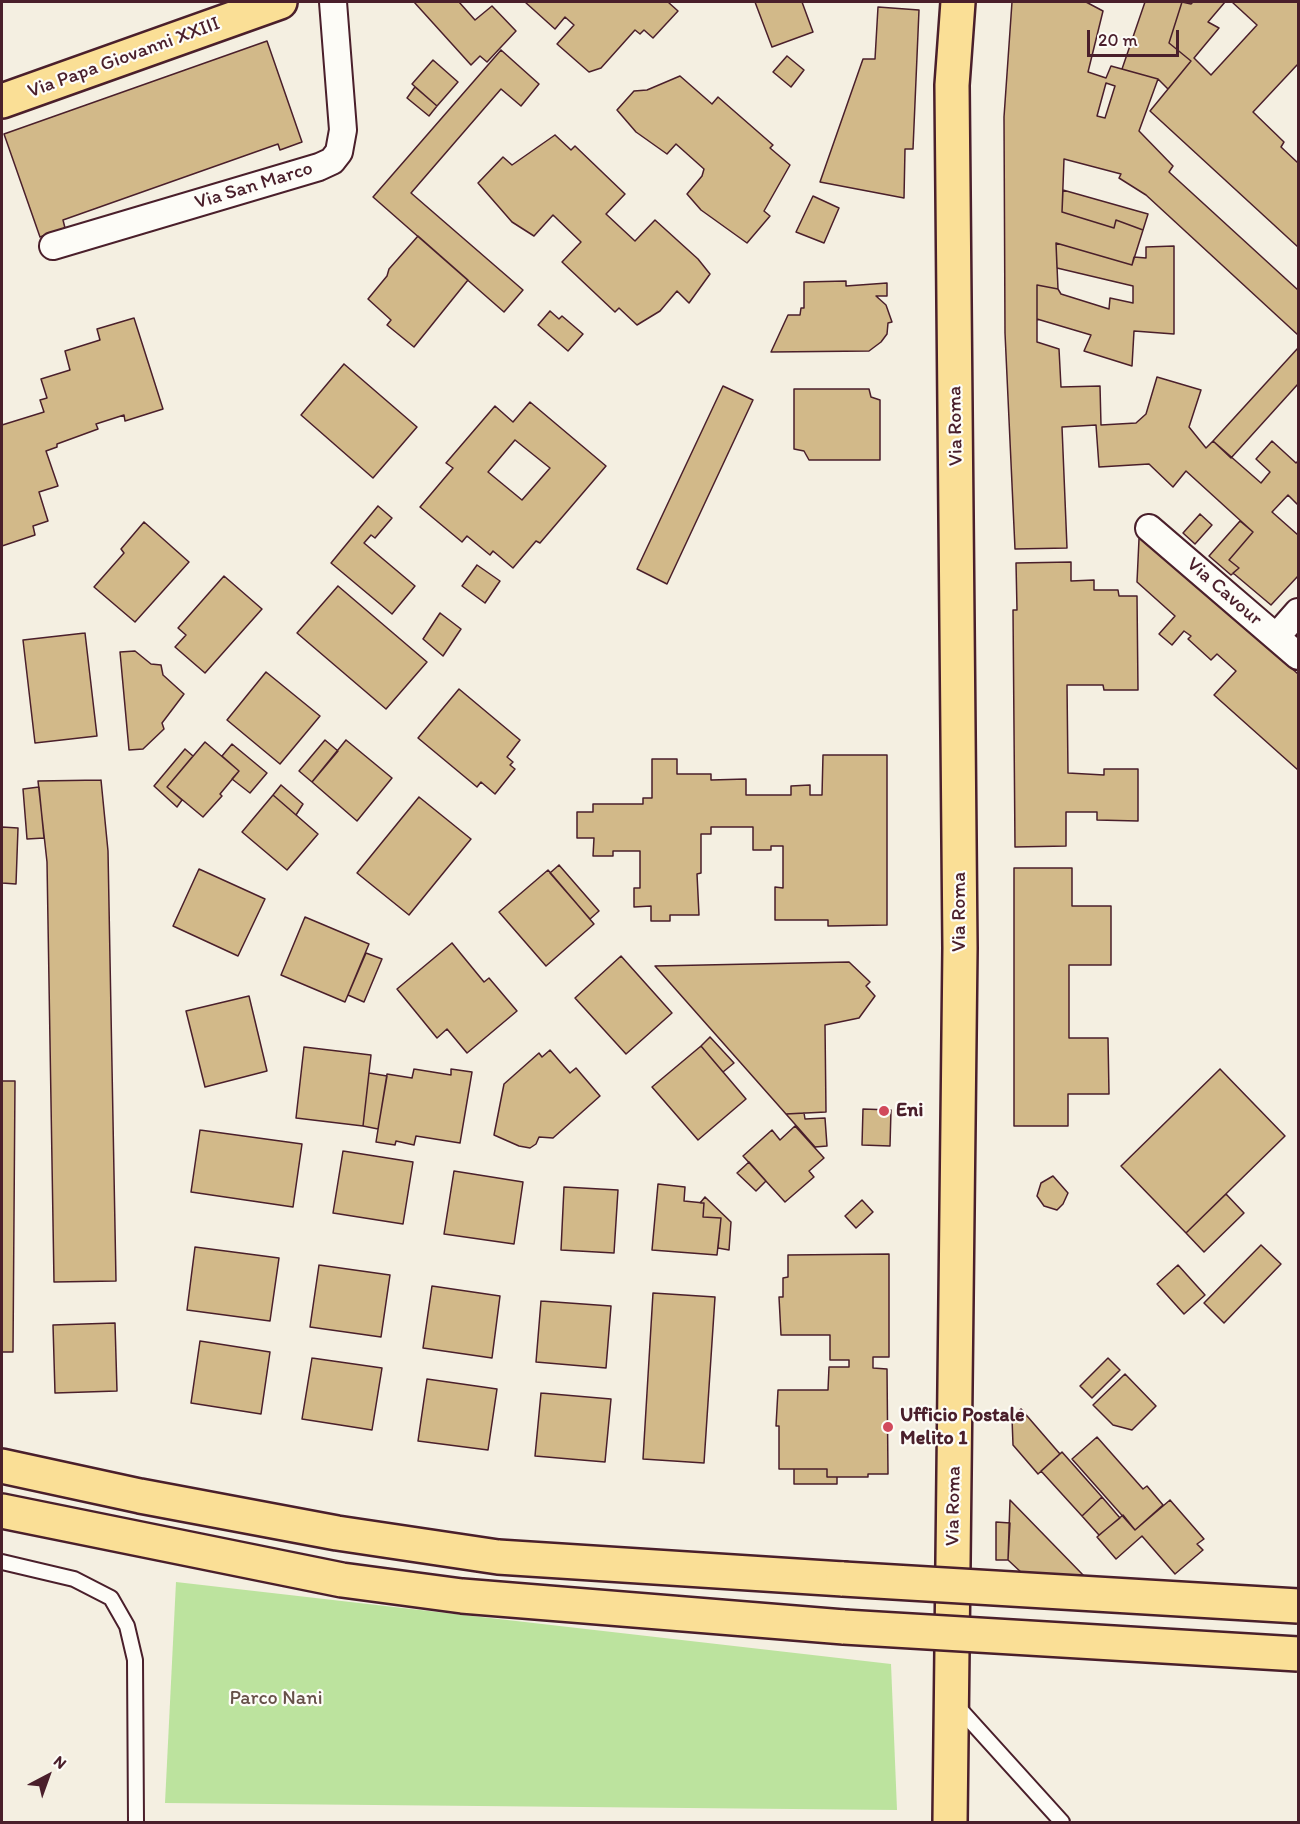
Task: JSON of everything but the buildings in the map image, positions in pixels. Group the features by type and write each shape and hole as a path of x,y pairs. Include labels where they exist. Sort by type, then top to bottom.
{"main road":[{"name":"Via Papa Giovanni XXIII","path":"2,101 280,2"},
{"name":"Via Roma","path":"950,1822 960,948 952,86 958,2"},
{"path":"2,1466 140,1496 337,1533 498,1557 1299,1606"},
{"path":"2,1511 342,1580 462,1596 844,1627 1299,1654"}],"street":[{"name":"Via San Marco","path":"53,246 319,167 332,161 339,152 343,130 333,2"},
{"name":"Via Cavour","path":"1149,528 1299,656"},
{"path":"1276,637 1299,612"}],"lane":[{"path":"2,1562 74,1579 111,1598 128,1626 135,1660 136,1822"},
{"path":"952,1701 1062,1822"}],"green space":[{"name":"Parco Nani","path":"176,1582 891,1664 897,1810 165,1803"}],"place":[{"name":"Eni","path":"884,1111"},
{"name":"Ufficio Postale Melito 1","path":"888,1427"}]}
